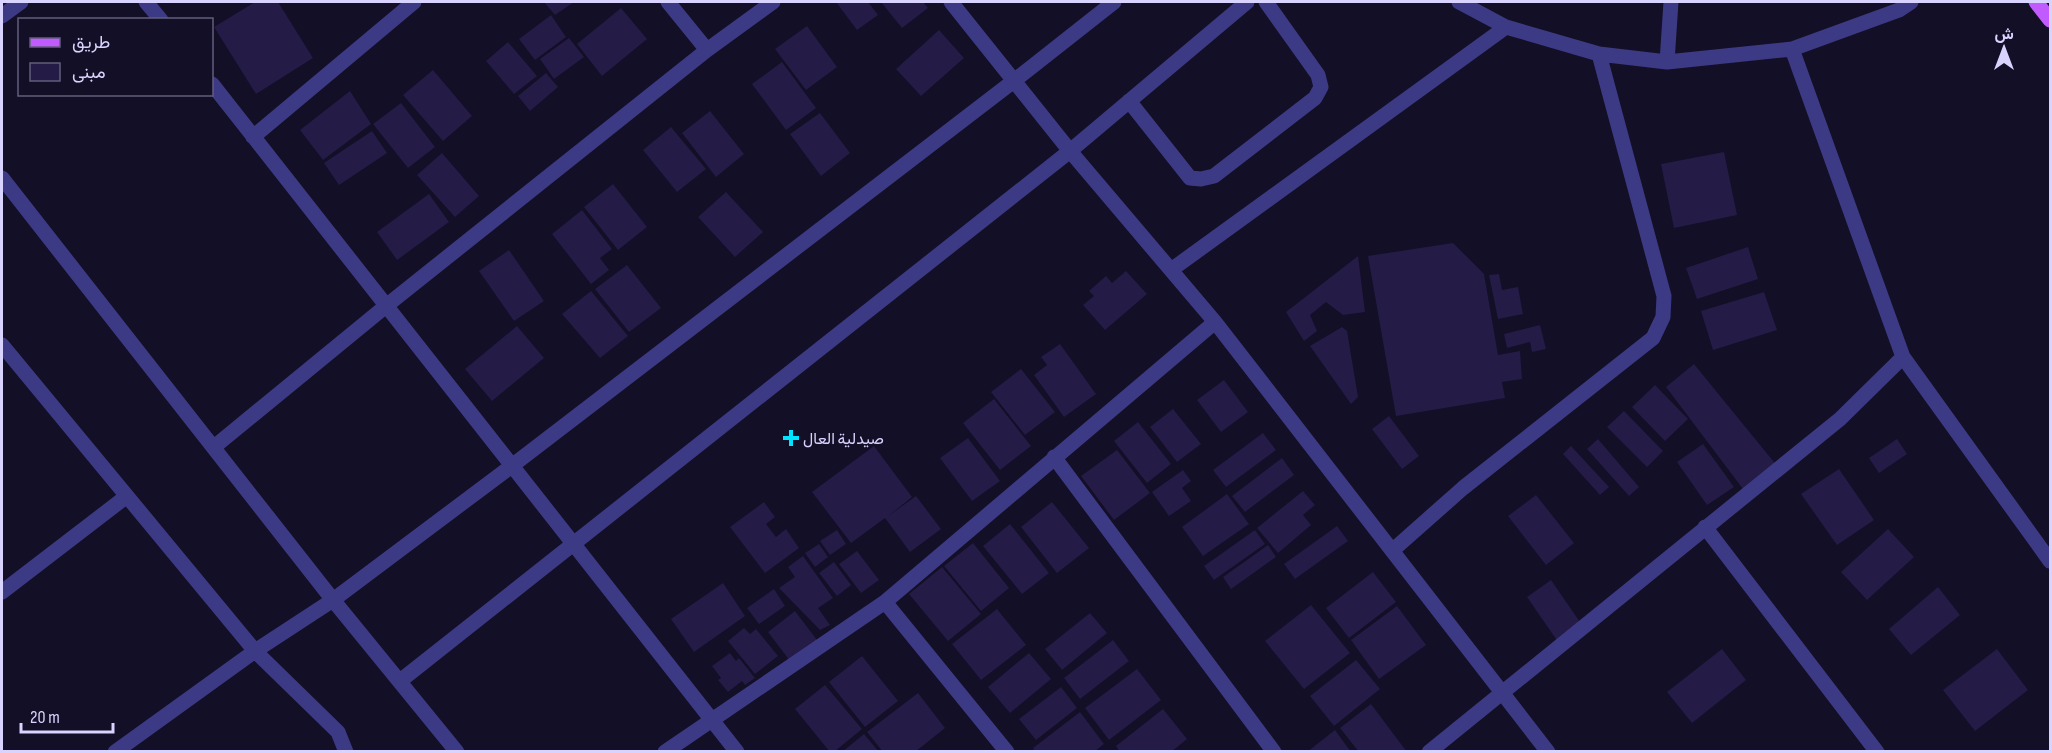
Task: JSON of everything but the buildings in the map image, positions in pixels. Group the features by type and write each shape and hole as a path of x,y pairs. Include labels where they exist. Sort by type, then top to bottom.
{"main road":[{"path":"2036,2 2050,20"}],"street":[{"path":"2,16 21,2"},
{"path":"146,2 159,18"},
{"path":"253,137 414,2"},
{"path":"668,2 707,50"},
{"path":"214,447 386,306 707,50 773,2"},
{"path":"951,2 1070,151 1215,322 1548,752"},
{"path":"116,752 255,651 333,600 513,465 1114,2"},
{"path":"400,681 1070,151 1247,2"},
{"path":"1128,101 1190,178 1202,179 1214,176 1315,98 1321,87 1318,75 1266,2"},
{"path":"1459,2 1506,27 1599,54 1667,62 1792,49 1899,10 1911,2"},
{"path":"1667,62 1671,2"},
{"path":"1171,270 1506,27"},
{"path":"1792,49 1903,357 2050,561"},
{"path":"1393,550 1463,488 1653,338 1663,317 1664,296 1599,54"},
{"path":"213,85 737,752"},
{"path":"2,178 333,600 457,752"},
{"path":"665,752 885,602 1215,322"},
{"path":"2,345 255,651 338,732 346,752"},
{"path":"1429,752 1840,419 1903,357"},
{"path":"1054,457 1274,752"},
{"path":"2,592 127,496"},
{"path":"1705,527 1877,752"},
{"path":"885,602 1007,752"}],"place":[{"name":"صيدلية العال","path":"791,438"}]}
